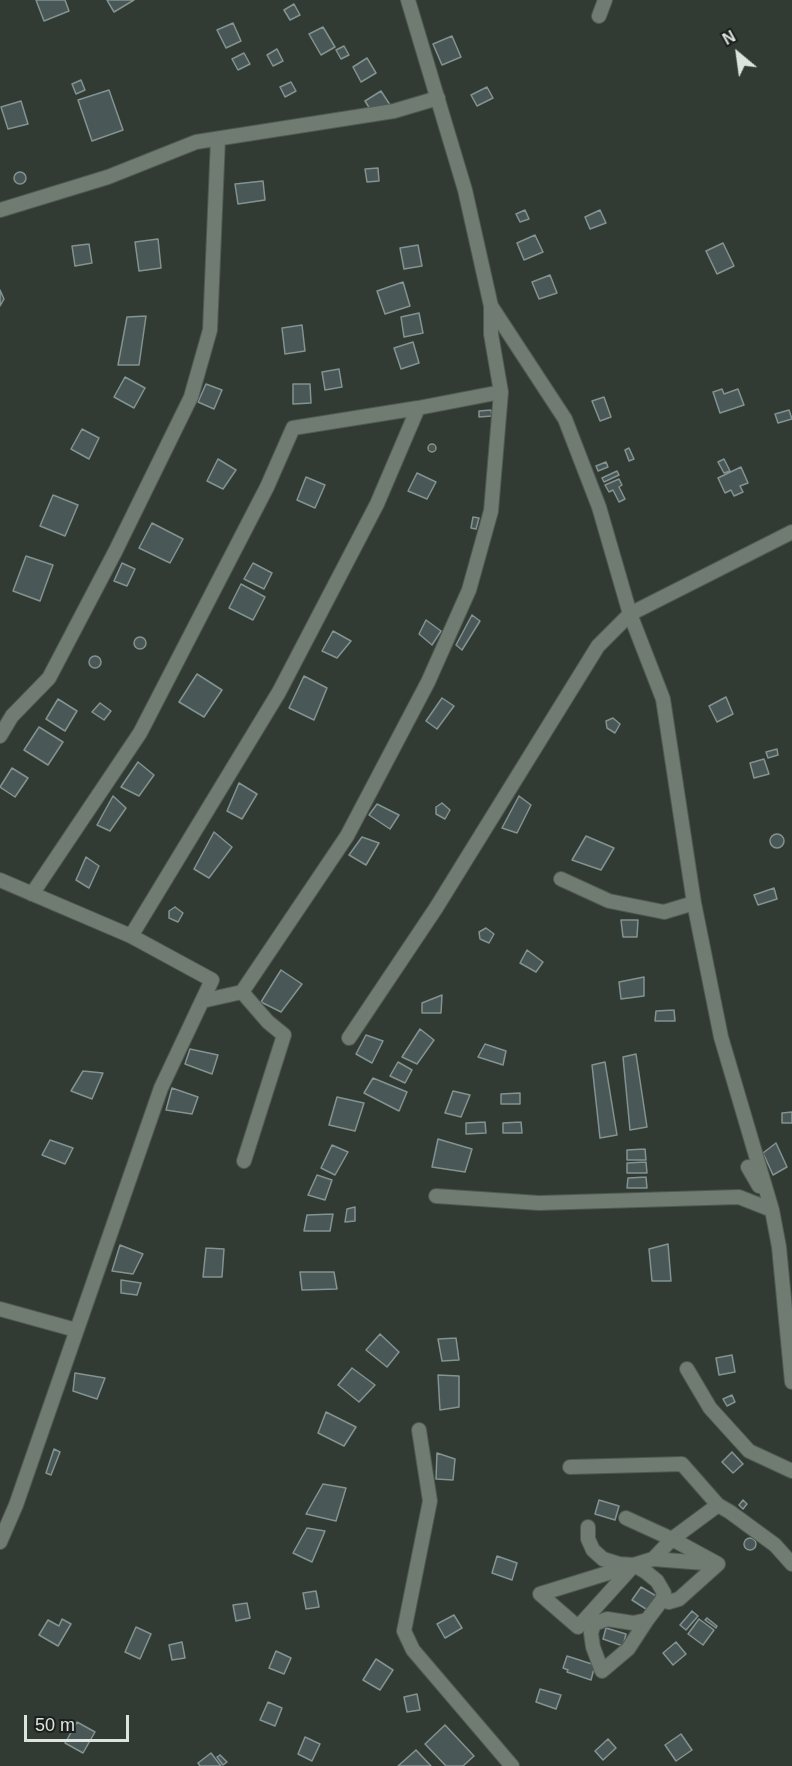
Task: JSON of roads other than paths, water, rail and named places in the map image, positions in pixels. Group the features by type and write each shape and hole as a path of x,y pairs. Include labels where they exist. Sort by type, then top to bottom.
{"street":[{"path":"202,1001 242,992 347,836 428,682 470,590 491,511 501,392 491,334 491,306 465,190 408,0"},
{"path":"599,16 605,0"},
{"path":"0,210 108,177 196,142 394,111 438,98"},
{"path":"0,736 12,716 49,678 115,552 191,397 210,330 218,139"},
{"path":"491,306 565,419 599,507 630,614 663,699 694,903 721,1037 772,1210 779,1247 792,1382"},
{"path":"32,894 140,733 267,487 293,428 501,392"},
{"path":"131,936 279,693 377,504 418,408"},
{"path":"349,1038 436,908 598,646 630,614 792,532"},
{"path":"561,879 609,902 664,912 694,903"},
{"path":"0,880 131,936 212,980 160,1088 16,1505 0,1542"},
{"path":"242,992 268,1022 284,1035 244,1161"},
{"path":"748,1167 772,1210"},
{"path":"436,1196 539,1203 739,1197 772,1210"},
{"path":"0,1309 76,1330"},
{"path":"687,1369 710,1408 749,1451 792,1471"},
{"path":"418,1430 430,1501 404,1631 412,1650 512,1766"},
{"path":"570,1467 682,1464 718,1505 776,1545 792,1564"},
{"path":"653,1559 672,1539 718,1505"},
{"path":"626,1518 718,1564"},
{"path":"588,1527 588,1539 593,1550 603,1559 619,1564 634,1565 657,1581 664,1593 662,1600 627,1649 602,1671 593,1647 591,1633 594,1624 607,1619 633,1623 647,1620"},
{"path":"634,1565 578,1628 540,1594 653,1559 718,1564"},
{"path":"662,1600 669,1602 679,1599 718,1564"}]}
